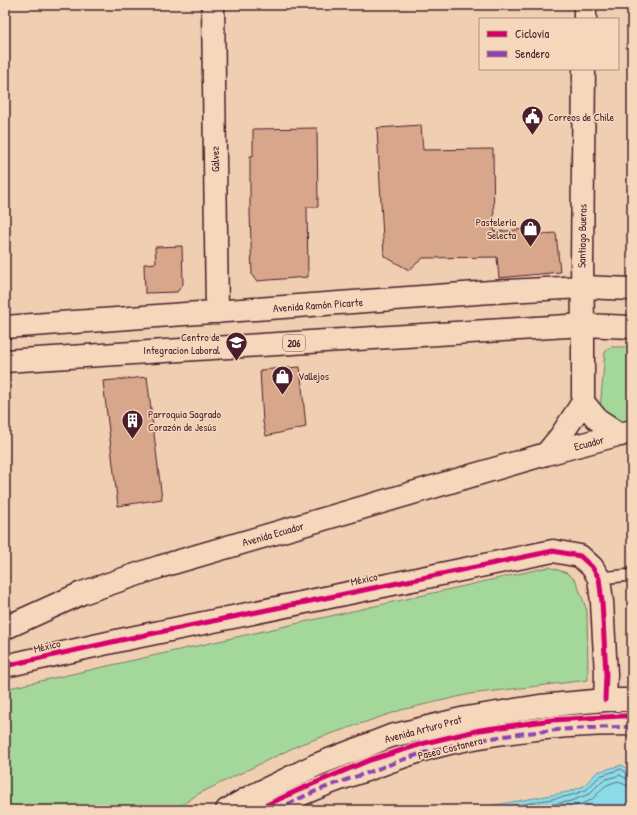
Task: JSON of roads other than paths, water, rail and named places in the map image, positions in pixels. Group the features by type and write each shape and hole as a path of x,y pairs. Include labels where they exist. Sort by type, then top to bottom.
{"main road":[{"name":"Gálvez","path":"213,5 217,312"},
{"path":"585,5 585,18"},
{"name":"Santiago Bueras","path":"583,402 582,287 584,70"},
{"name":"Avenida Ramón Picarte","path":"5,327 582,287 632,289"},
{"name":"206","path":"5,361 583,325 632,327"},
{"path":"546,454 560,437 583,402 597,419 627,433"},
{"name":"Ecuador","path":"546,454 627,433"},
{"name":"Avenida Ecuador","path":"5,628 82,593 159,568 546,454"},
{"name":"México","path":"5,666 121,640 553,551 580,556 592,567 599,578"},
{"path":"599,578 602,602 606,674 605,700"},
{"name":"Avenida Arturo Prat","path":"227,810 250,797 316,765 391,736 466,718 540,706 605,700 632,700"}],"street":[{"name":"Paseo Costanera","path":"277,810 331,785 428,752 483,739 523,733 606,727 632,727"}],"lane":[{"path":"599,578 632,575"}],"water":[{"path":"622,765 632,772 632,810 468,810 568,792 584,786 597,772"}],"place":[{"name":"Correos de Chile","path":"532,136"},
{"name":"Pastelería Selecta","path":"531,248"},
{"name":"Centro de Integracion Laboral","path":"236,362"},
{"name":"Vallejos","path":"282,396"},
{"name":"Parroquia Sagrado Corazón de Jesús","path":"133,440"}]}
